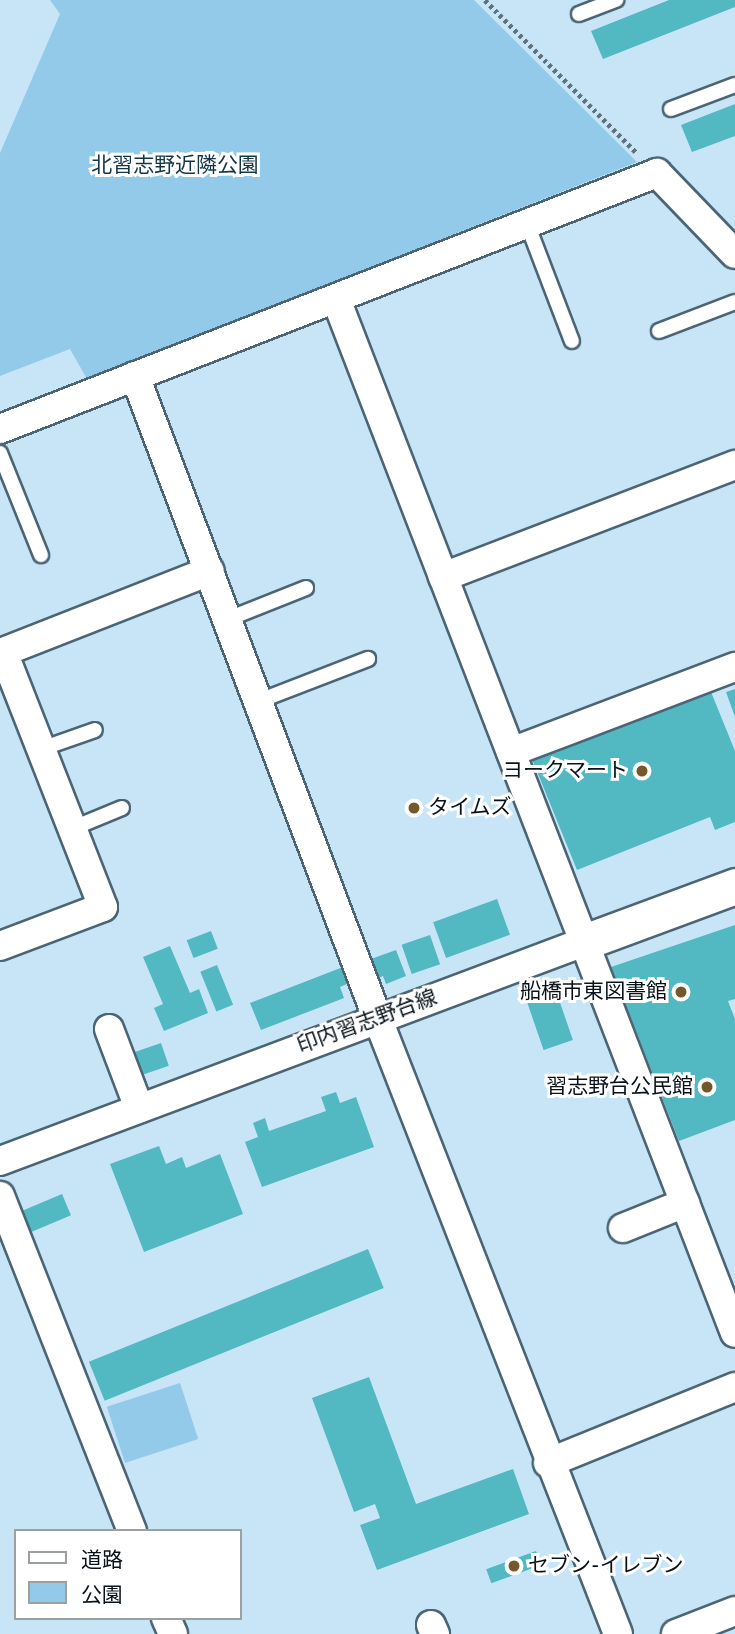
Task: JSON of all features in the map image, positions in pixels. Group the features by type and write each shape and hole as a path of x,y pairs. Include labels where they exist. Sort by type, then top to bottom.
{"street":[{"path":"0,429 528,226 657,173 735,254"},
{"path":"336,299 685,1203 729,1301 735,1333"},
{"path":"135,376 548,1463 618,1634"},
{"path":"443,577 735,465"},
{"path":"0,946 103,907 41,749 11,709 3,652 209,571"},
{"path":"511,752 735,667"},
{"name":"印内習志野台線","path":"0,1161 377,1017 735,886"},
{"path":"109,1029 139,1108"},
{"path":"0,1196 131,1529"},
{"path":"623,1228 685,1203"},
{"path":"548,1463 735,1387"},
{"path":"676,1634 735,1611"}],"lane":[{"path":"579,14 616,0"},
{"path":"671,109 735,85"},
{"path":"528,226 572,341"},
{"path":"659,331 735,302"},
{"path":"0,453 41,555"},
{"path":"228,619 306,588"},
{"path":"260,701 368,659"},
{"path":"41,749 95,730"},
{"path":"71,829 121,808"}],"path":[{"path":"485,0 657,173"}],"green space":[{"name":"北習志野近隣公園","path":"50,0 474,0 637,162 87,379 70,349 0,376 0,153 60,14"},
{"path":"180,1383 198,1439 125,1463 107,1407"}],"building":[{"path":"669,0 735,0 735,7 603,59 591,31"},
{"path":"735,104 735,136 692,152 681,125"},
{"path":"709,687 735,751 735,822 715,830 710,817 577,870 532,759"},
{"path":"735,689 735,717 726,692"},
{"path":"497,899 510,935 446,958 433,922"},
{"path":"735,925 735,999 728,1001 735,1019 735,1120 679,1141 611,967"},
{"path":"211,931 218,949 194,958 187,940"},
{"path":"430,935 440,964 412,974 402,945"},
{"path":"170,946 190,993 199,989 208,1013 164,1031 154,1008 163,1004 143,957"},
{"path":"396,950 406,976 386,984 383,976 376,979 368,960"},
{"path":"217,965 233,1005 216,1012 200,972"},
{"path":"343,967 349,983 340,987 344,998 261,1030 250,1003"},
{"path":"555,988 573,1040 544,1050 526,998"},
{"path":"161,1043 169,1066 138,1076 130,1054"},
{"path":"336,1092 340,1103 356,1097 374,1147 262,1187 245,1142 258,1137 253,1123 265,1118 269,1131 326,1111 321,1097"},
{"path":"159,1146 166,1164 182,1157 186,1168 220,1154 243,1214 144,1252 110,1164"},
{"path":"62,1194 71,1215 30,1233 21,1212"},
{"path":"368,1249 384,1288 105,1401 89,1362"},
{"path":"369,1377 416,1504 513,1469 529,1514 377,1570 360,1525 380,1518 375,1504 354,1512 312,1398"},
{"path":"536,1551 541,1565 491,1583 486,1569"}],"place":[{"name":"ヨークマート","path":"642,771"},
{"name":"タイムズ","path":"414,808"},
{"name":"船橋市東図書館","path":"681,992"},
{"name":"習志野台公民館","path":"707,1087"},
{"name":"セブン-イレブン","path":"514,1566"}]}
